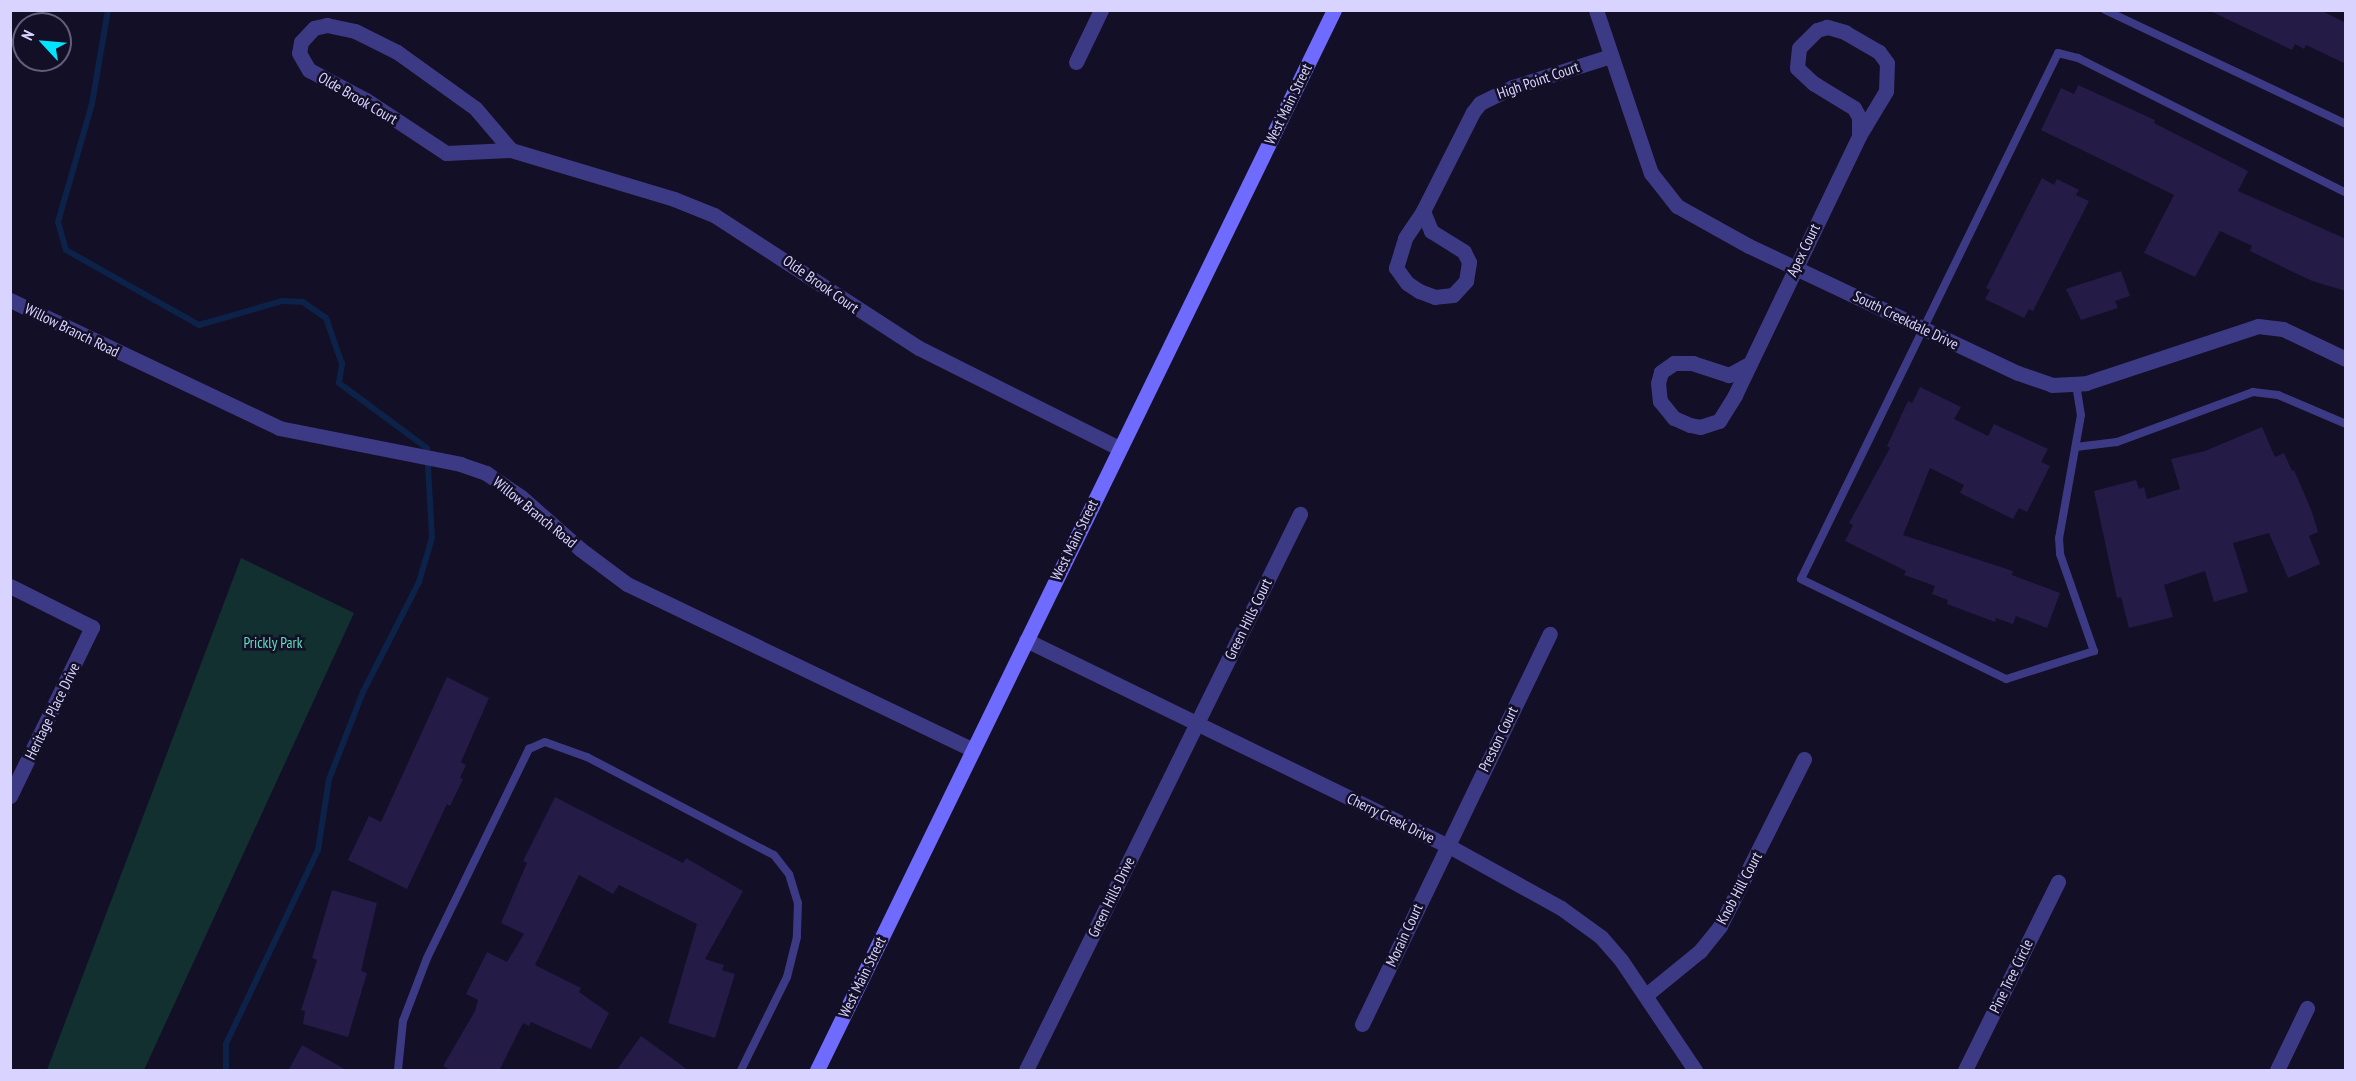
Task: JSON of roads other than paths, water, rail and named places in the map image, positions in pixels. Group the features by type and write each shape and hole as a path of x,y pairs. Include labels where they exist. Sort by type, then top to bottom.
{"main road":[{"name":"West Main Street","path":"817,1071 1334,10"}],"street":[{"path":"1076,62 1101,10"},
{"name":"South Creekdale Drive","path":"1596,10 1651,173 1668,196 1689,214 1923,328 2037,381 2076,384 2258,326 2283,328 2346,359"},
{"name":"Olde Brook Court","path":"511,150 475,108 397,52 355,31 327,25 314,28 301,42 298,53 309,70 366,100 446,153 511,150 674,199 714,215 919,348 1119,448"},
{"name":"Apex Court","path":"1747,365 1729,375 1693,363 1674,363 1661,372 1658,383 1660,401 1674,418 1690,425 1700,427 1719,421 1747,365 1859,136 1886,92 1887,63 1879,52 1845,32 1827,27 1817,30 1799,48 1797,68 1813,83 1854,108 1859,117 1859,136"},
{"name":"High Point Court","path":"1423,211 1431,231 1464,252 1469,262 1466,281 1453,295 1435,297 1419,291 1407,284 1396,268 1405,238 1423,211 1480,103 1513,87 1611,56"},
{"name":"Willow Branch Road","path":"10,300 279,428 370,448 460,464 502,482 627,584 973,750"},
{"name":"Green Hills Court","path":"1197,724 1300,514"},
{"name":"Heritage Place Drive","path":"10,586 92,627 10,796"},
{"name":"Preston Court","path":"1447,845 1550,634"},
{"name":"Cherry Creek Drive","path":"1026,640 1447,845 1583,922 1601,937 1646,995 1695,1071"},
{"name":"Green Hills Drive","path":"1026,1071 1197,724"},
{"name":"Knob Hill Court","path":"1646,995 1700,951 1720,926 1804,759"},
{"name":"Morain Court","path":"1362,1024 1447,845"},
{"name":"Pine Tree Circle","path":"1965,1071 2058,882"},
{"path":"2277,1071 2307,1008"}],"lane":[{"path":"2105,10 2346,124"},
{"path":"2076,384 2081,416 2060,546 2094,651 2007,679 1801,579 2058,53 2078,58 2346,193"},
{"path":"2076,447 2117,442 2253,392 2267,391 2346,424"},
{"path":"398,1071 403,1021 428,958 530,749 545,742 587,757 774,855 789,874 798,903 797,937 787,977 741,1071"}],"waterway":[{"path":"108,10 92,104 58,222 66,250 199,325 282,301 303,302 326,318 342,364 339,383 427,448 432,538 419,582 363,692 329,779 318,850 226,1044 226,1070"}],"park label":[{"name":"Prickly Park","path":"273,643"}]}
